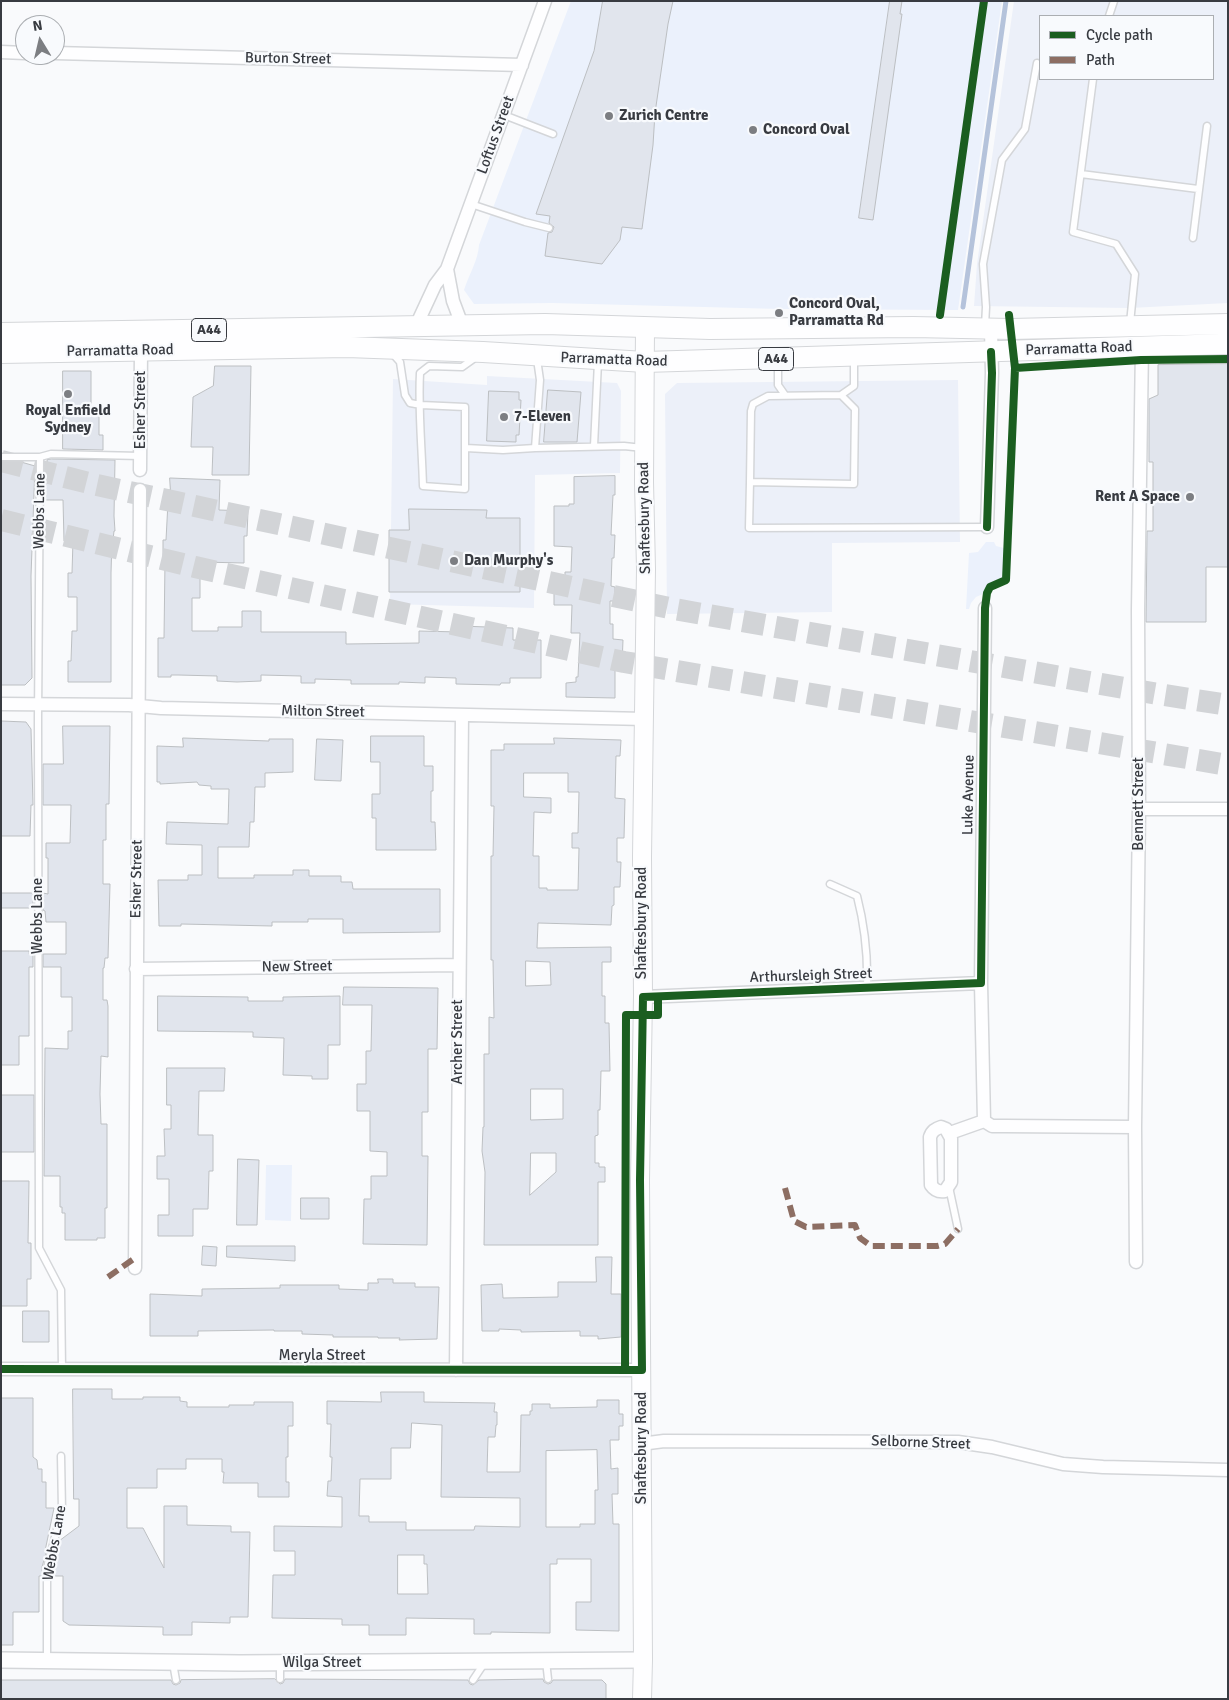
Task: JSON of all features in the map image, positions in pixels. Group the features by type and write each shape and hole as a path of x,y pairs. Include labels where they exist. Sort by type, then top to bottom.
{"highway":[{"name":"Parramatta Road","path":"1,333 545,324 646,328 913,327 988,329 1228,324"},
{"path":"852,328 854,356"},
{"name":"Parramatta Road","path":"1,353 347,347 483,352 537,357 645,362 1228,344"}],"main road":[{"name":"Shaftesbury Road","path":"642,1699 640,1180 643,997 642,857 646,568 644,448 646,328"}],"street":[{"name":"Loftus Street","path":"416,326 435,285 447,269 545,1"},
{"path":"1,52 15,53"},
{"name":"Burton Street","path":"65,54 522,65"},
{"path":"447,269 453,301 462,325"},
{"path":"987,527 992,373 988,329"},
{"name":"Bennett Street","path":"1136,1262 1135,1127 1139,809 1138,610 1142,347"},
{"name":"Esher Street","path":"140,470 141,350"},
{"name":"Esher Street","path":"134,1268 140,490"},
{"name":"Luke Avenue","path":"984,1121 981,983 985,608"},
{"name":"Milton Street","path":"1,704 644,719"},
{"name":"Archer Street","path":"456,1370 458,966 462,715"},
{"path":"1139,809 1228,809"},
{"name":"New Street","path":"136,969 458,966"},
{"name":"Arthursleigh Street","path":"643,997 981,983"},
{"path":"950,1133 984,1121 992,1126 1135,1127"},
{"path":"941,1128 946,1129 950,1133 951,1182 949,1187 945,1191 940,1191 935,1190 931,1185 930,1137 932,1132 941,1128"},
{"name":"Meryla Street","path":"1,1369 642,1370"},
{"name":"Selborne Street","path":"641,1444 664,1441 958,1442 992,1447 1063,1464 1103,1468 1228,1470"},
{"name":"Wilga Street","path":"1,1660 280,1663 643,1660"}],"lane":[{"path":"1109,15 1114,1"},
{"path":"988,329 983,264 1002,160 1025,129 1037,63 1039,64"},
{"path":"1093,80 1073,232 1116,244 1135,274 1130,308 1130,326"},
{"path":"504,115 553,134"},
{"path":"1192,238 1207,126"},
{"path":"1081,174 1198,189"},
{"path":"470,204 548,228"},
{"path":"388,349 400,362 405,395 410,403 421,405 465,407 465,489 423,486 421,405 419,389 420,373 429,366 462,366 483,352"},
{"path":"854,356 854,386 842,395 768,396 753,404 751,411 749,528 987,527"},
{"path":"535,448 540,380 537,357"},
{"path":"778,358 778,385 785,396"},
{"path":"594,446 598,360"},
{"path":"750,482 854,484 855,410 842,395"},
{"path":"466,448 503,450 594,446 644,448"},
{"path":"1,457 40,457 51,454 141,456"},
{"name":"Webbs Lane","path":"40,457 38,704 39,1248 61,1290 62,1369"},
{"path":"830,884 857,896 863,921 868,960 867,988"},
{"path":"949,1187 958,1230"},
{"name":"Webbs Lane","path":"47,1660 47,1568 62,1510 61,1456"},
{"path":"473,1680 486,1661"},
{"path":"546,1661 548,1680"},
{"path":"173,1662 176,1680"},
{"path":"280,1663 280,1679"}],"shaded area":[{"name":"Concord Oval","path":"571,1 1002,1 958,310 780,309 552,303 474,304 464,290 475,262 479,245"},
{"path":"1014,1 1228,1 1228,303 1130,308 974,306 977,264"},
{"path":"487,376 617,383 621,391 620,473 535,475 534,608 390,604 393,379 487,385"},
{"path":"958,380 960,542 832,543 832,612 667,614 665,394 677,383"},
{"path":"986,542 994,542 996,546 1004,548 1003,584 996,584 976,597 969,609 966,609 969,553 978,552"},
{"path":"266,1165 292,1165 291,1221 265,1220"}],"building":[{"name":"Zurich Centre","path":"603,1 673,1 655,113 653,145 642,229 622,227 620,240 602,264 545,256 548,233 552,232 554,227 549,223 550,216 536,214 594,51"},
{"path":"890,1 902,1 900,14 902,14 873,220 859,218"},
{"name":"Rent A Space","path":"1228,364 1228,567 1206,567 1206,622 1146,622 1147,531 1153,531 1153,462 1149,462 1149,399 1158,395 1158,365"},
{"path":"215,366 251,366 249,475 212,475 213,447 191,447 193,397 213,386"},
{"path":"63,371 91,371 91,413 99,413 99,435 103,435 103,450 63,449"},
{"name":"7-Eleven","path":"548,390 581,392 577,442 544,442"},
{"name":"7-Eleven","path":"489,391 519,392 519,400 521,400 519,435 516,435 516,442 487,441"},
{"path":"47,460 115,460 115,531 112,540 111,573 111,682 68,682 68,661 71,661 72,631 77,631 77,597 68,597 68,573 72,573 73,540 64,541 63,500 45,500 45,469 48,470"},
{"path":"21,462 35,466 31,576 32,678 25,685 1,685 1,464"},
{"path":"615,476 611,535 615,535 611,586 615,587 615,601 610,601 610,624 613,624 613,639 623,640 622,665 615,665 615,698 566,697 566,683 576,682 576,677 578,677 580,633 571,633 572,605 554,605 554,590 562,590 562,587 565,587 565,572 571,572 572,547 554,546 554,506 574,504 574,477"},
{"path":"170,478 220,480 219,510 248,511 247,536 244,536 244,563 200,562 200,598 192,598 192,631 218,631 218,627 242,627 242,611 261,611 261,632 346,632 346,644 419,643 419,631 460,632 461,626 513,628 513,640 541,640 541,678 510,678 510,683 501,683 500,685 456,684 456,678 425,677 425,683 351,684 351,680 315,679 315,683 301,683 301,676 261,675 261,681 237,682 217,681 217,676 171,675 171,677 158,677 158,638 164,638 165,561 163,561 163,540 166,540 167,490 170,490"},
{"name":"Dan Murphy's","path":"409,509 487,510 486,518 520,518 520,592 389,592 389,530 409,530"},
{"path":"1,721 26,722 31,729 33,805 31,805 30,836 1,836"},
{"path":"63,726 110,726 109,804 106,804 106,840 103,840 103,884 110,884 108,958 105,958 103,968 103,1000 107,1000 108,1006 108,1057 101,1056 100,1094 101,1124 107,1124 107,1208 105,1208 105,1238 97,1238 97,1240 65,1240 65,1213 62,1213 62,1207 60,1207 60,1176 44,1176 45,1048 68,1049 68,1031 72,1031 72,997 61,997 61,967 43,967 43,954 66,954 66,922 46,922 45,911 43,910 43,893 48,894 46,843 70,843 71,805 43,805 43,764 63,764"},
{"path":"371,736 424,736 424,766 433,766 431,822 435,822 436,850 376,850 376,818 372,818 372,794 380,794 380,762 371,762"},
{"path":"183,738 269,741 269,739 293,739 293,772 265,773 265,787 255,787 254,822 250,822 249,847 218,847 218,878 254,878 254,875 293,875 293,870 309,870 309,876 341,876 341,882 352,882 353,889 440,889 440,932 343,933 343,919 308,919 308,922 272,922 272,926 181,924 181,926 159,926 158,880 188,880 188,875 202,875 202,845 166,844 167,822 228,824 229,789 211,789 211,786 199,785 197,782 160,784 160,782 157,782 157,746 183,747"},
{"path":"554,738 621,740 620,756 616,756 615,798 625,799 624,838 617,838 617,862 621,862 620,887 614,887 611,925 538,923 537,948 611,947 611,962 602,962 602,996 605,996 605,1023 609,1023 610,1071 601,1071 598,1135 595,1136 595,1163 599,1163 599,1167 605,1167 605,1182 598,1182 598,1245 484,1245 485,1172 482,1151 484,1127 484,1054 489,1054 489,1017 494,1018 493,960 491,960 491,856 493,856 494,806 491,806 491,750 504,750 504,744 554,744","holes":["524,773 568,773 568,792 579,792 578,833 572,833 572,848 579,848 578,890 547,890 547,888 539,888 539,856 533,856 534,812 551,813 551,798 524,797","526,961 550,962 551,985 526,986","531,1089 563,1089 563,1119 531,1120","531,1153 556,1153 556,1172 530,1195"]},
{"path":"317,739 343,740 341,781 315,780"},
{"path":"1,893 33,893 33,908 1,908"},
{"path":"1,951 29,951 29,954 33,954 33,967 29,967 29,1036 19,1036 19,1065 1,1065"},
{"path":"344,987 438,988 437,1049 428,1049 428,1112 422,1112 422,1156 428,1156 427,1245 363,1244 364,1199 371,1199 371,1176 387,1176 387,1152 370,1151 370,1111 357,1111 357,1084 366,1084 366,1051 371,1051 372,1005 343,1005"},
{"path":"158,996 248,997 248,1001 283,1001 283,997 340,996 340,1045 328,1045 328,1079 312,1079 312,1076 283,1075 284,1038 253,1037 253,1032 158,1031"},
{"path":"167,1068 225,1068 224,1091 199,1091 198,1135 213,1135 213,1171 209,1171 208,1209 193,1209 193,1236 158,1236 158,1215 169,1215 169,1179 157,1179 157,1156 165,1156 164,1129 171,1129 171,1105 167,1105"},
{"path":"1,1095 34,1095 34,1152 1,1152"},
{"path":"238,1159 259,1160 257,1225 237,1225"},
{"path":"1,1181 29,1181 28,1243 31,1243 31,1279 27,1279 27,1306 1,1306"},
{"path":"301,1198 329,1198 329,1219 301,1219"},
{"path":"203,1246 217,1247 216,1266 202,1265"},
{"path":"227,1246 295,1246 295,1261 227,1257"},
{"path":"596,1257 612,1257 611,1294 621,1294 621,1337 598,1339 598,1336 580,1336 580,1331 521,1332 521,1330 499,1329 499,1331 482,1331 481,1285 502,1284 503,1298 558,1297 558,1282 596,1282"},
{"path":"378,1279 393,1279 393,1283 415,1283 415,1287 439,1287 437,1339 399,1340 400,1338 333,1337 333,1335 302,1334 302,1331 274,1330 198,1331 198,1336 150,1336 150,1294 202,1296 202,1289 280,1288 280,1285 339,1285 339,1289 368,1290 368,1283 378,1283"},
{"path":"23,1311 49,1311 49,1342 23,1342"},
{"path":"73,1389 112,1389 112,1399 180,1397 180,1401 187,1402 187,1407 229,1407 229,1405 254,1405 254,1402 293,1402 293,1426 288,1426 288,1457 286,1457 286,1482 289,1482 289,1497 258,1497 258,1483 223,1483 222,1459 186,1459 186,1469 157,1469 157,1488 127,1488 127,1528 143,1528 164,1568 164,1506 187,1506 187,1525 231,1526 231,1532 250,1532 248,1617 230,1617 230,1623 192,1622 192,1635 163,1635 163,1627 69,1625 63,1621 63,1576 52,1576 52,1569 59,1541 79,1526 79,1499 74,1499"},
{"path":"381,1392 424,1392 424,1402 495,1403 494,1412 497,1412 497,1425 495,1437 488,1437 487,1472 520,1472 521,1415 530,1415 532,1404 550,1404 550,1408 597,1407 597,1400 619,1400 619,1414 623,1414 623,1426 619,1426 619,1440 610,1440 611,1469 618,1468 618,1494 612,1494 613,1524 619,1524 619,1631 576,1630 576,1602 591,1602 591,1559 557,1559 557,1564 550,1564 550,1633 491,1632 491,1634 474,1634 474,1619 406,1618 406,1635 369,1635 369,1625 342,1625 342,1619 272,1618 273,1575 295,1575 295,1551 274,1551 274,1526 342,1527 342,1497 327,1496 328,1481 331,1481 332,1457 330,1457 331,1424 327,1424 327,1401 381,1402","holes":["412,1423 442,1425 441,1497 520,1498 520,1527 475,1526 474,1530 406,1530 406,1522 369,1522 369,1516 359,1516 360,1479 391,1479 391,1448 410,1448","597,1450 598,1490 595,1490 595,1524 580,1524 580,1527 546,1527 546,1451","398,1555 424,1555 424,1564 427,1564 428,1594 398,1594"]},
{"path":"1,1398 33,1398 33,1457 37,1460 38,1469 42,1469 42,1482 46,1482 46,1508 54,1508 45,1551 47,1550 42,1567 42,1576 39,1576 39,1612 13,1612 13,1645 1,1645"},
{"path":"275,1679 280,1684 285,1679 468,1680 473,1685 479,1680 543,1679 548,1684 553,1680 602,1680 606,1684 606,1699 1,1699 1,1680 171,1680 176,1685 181,1680"}],"waterway":[{"path":"963,307 1006,1"}],"tunnel":[{"path":"1,461 97,485 674,609 1228,705"},
{"path":"1,520 195,567 624,662 1228,765"}],"marked path":[{"path":"785,1188 794,1221 806,1227 855,1225 860,1238 871,1246 937,1246 945,1244 958,1229"},
{"path":"108,1277 135,1258"}],"cycle path":[{"path":"940,315 984,1"},
{"path":"1,1369 642,1370 640,1180 643,997 981,983 985,608 987,593 990,587 1006,580 1015,368 1009,315"},
{"path":"987,527 991,352"},
{"path":"1015,368 1141,360 1228,359"},
{"path":"625,1370 626,1015 658,1015 658,997"}],"place":[{"name":"Zurich Centre","path":"609,116"},
{"name":"Concord Oval","path":"753,130"},
{"name":"Concord Oval, Parramatta Rd","path":"779,313"},
{"name":"Royal Enfield Sydney","path":"68,394"},
{"name":"7-Eleven","path":"504,417"},
{"name":"Rent A Space","path":"1190,497"},
{"name":"Dan Murphy's","path":"454,561"}]}
